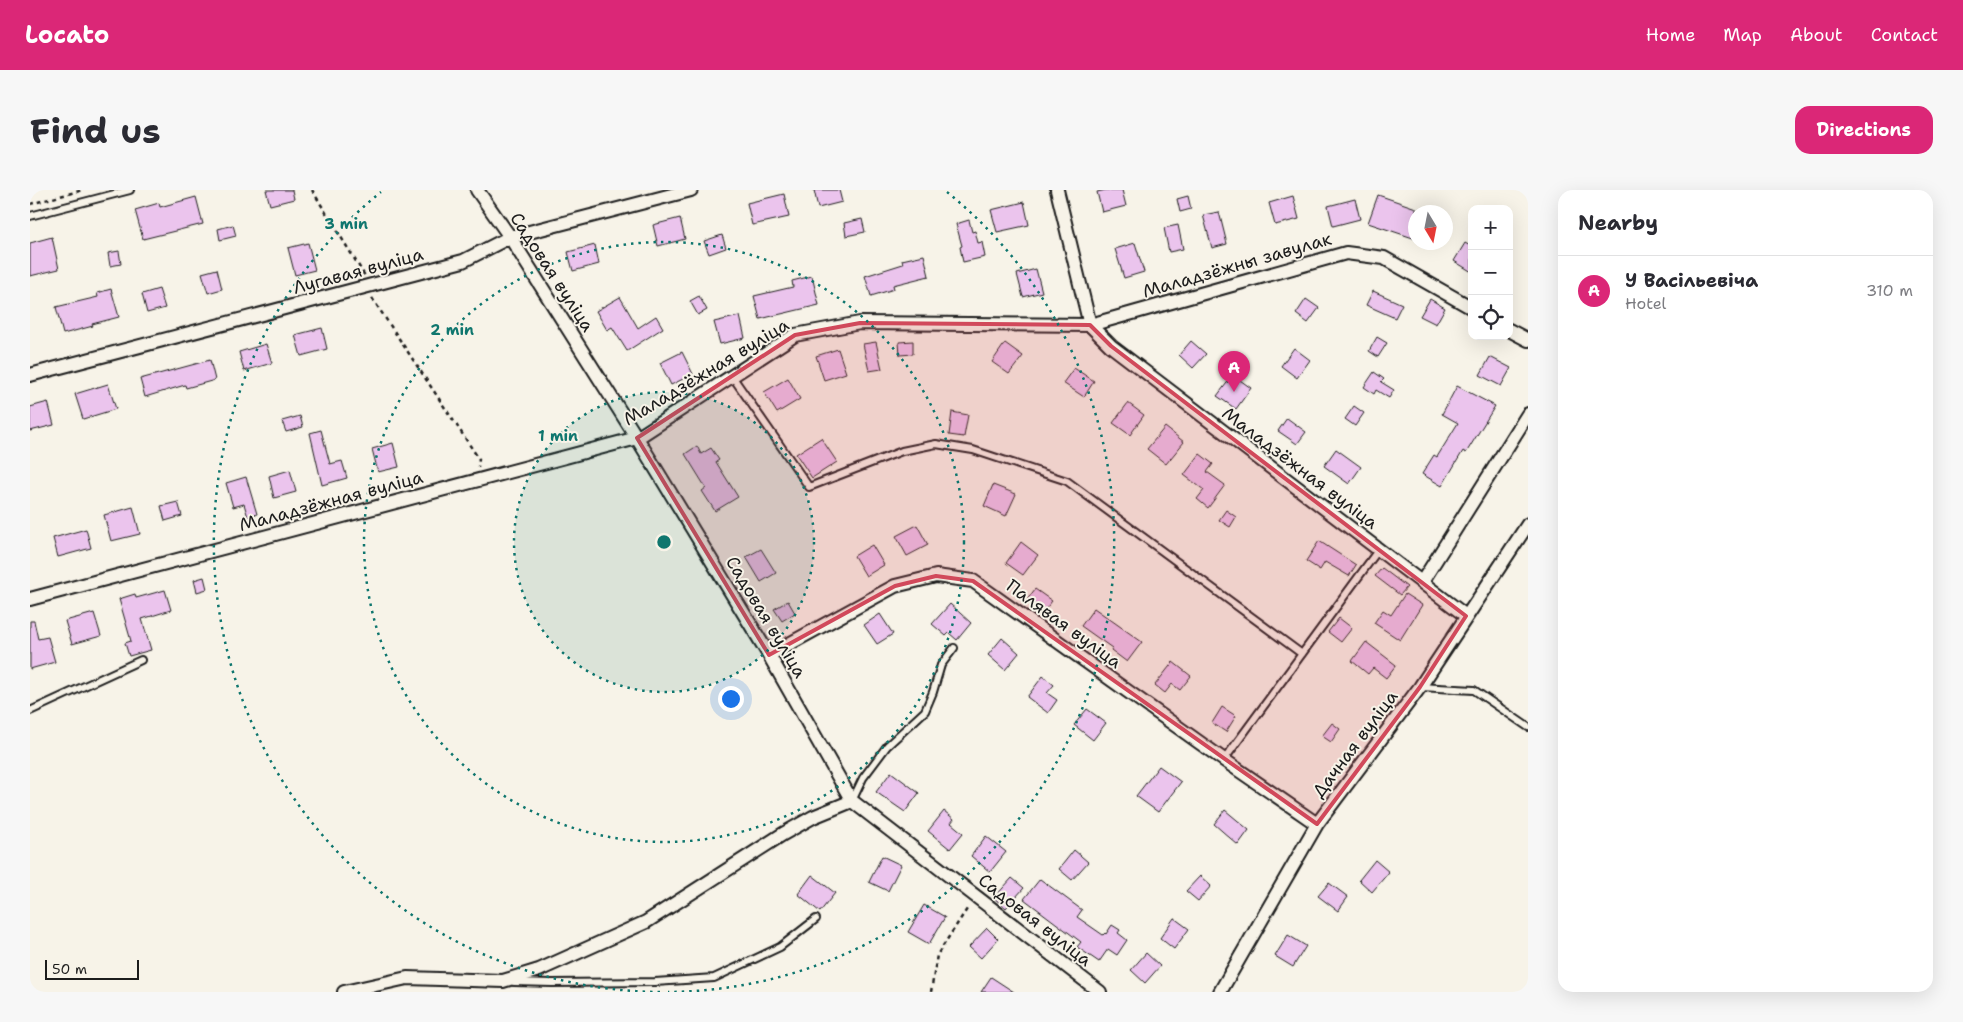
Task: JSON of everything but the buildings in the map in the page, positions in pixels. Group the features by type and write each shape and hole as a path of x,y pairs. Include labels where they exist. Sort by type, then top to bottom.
{"street":[{"name":"Садовая вуліца","path":"477,190 510,236 637,438 769,655 852,800 1100,992"},
{"name":"Лугавая вуліца","path":"30,375 463,261 510,236 691,190"},
{"path":"1057,190 1090,325"},
{"name":"Маладзёжны завулак","path":"1090,325 1346,253 1384,258 1468,306"},
{"name":"Маладзёжная вуліца","path":"30,599 637,438 795,335 860,322 1090,325 1111,346 1466,616"},
{"path":"1513,332 1528,340"},
{"path":"1422,582 1528,414"},
{"name":"Дачная вуліца","path":"1220,992 1317,824 1420,687 1528,524"},
{"name":"Палявая вуліца","path":"769,655 896,586 936,576 973,581 1317,824"},
{"path":"344,992 407,978 503,981 538,970 646,922 805,821 852,800"},
{"path":"405,992 407,978"}],"lane":[{"path":"30,216 130,190"},
{"path":"732,376 809,488 902,451 936,444 973,450 1067,481 1302,654"},
{"path":"1224,760 1379,550"},
{"path":"852,800 863,778 887,746 925,711 933,692 940,665 954,648"},
{"path":"30,711 141,660"},
{"path":"1420,687 1474,690 1528,727"},
{"path":"503,981 552,983 655,982 714,978 780,947 816,919"}],"path":[{"path":"30,204 83,190"},
{"path":"312,190 365,273 370,295 479,459 477,470"},
{"path":"931,992 937,954 976,896"}],"highlighted area":[{"path":"860,323 1090,325 1111,346 1466,616 1420,687 1317,824 973,581 936,576 895,586 769,655 637,438 795,335"}],"place":[{"name":"У Васільевіча","path":"1234,392"}]}
